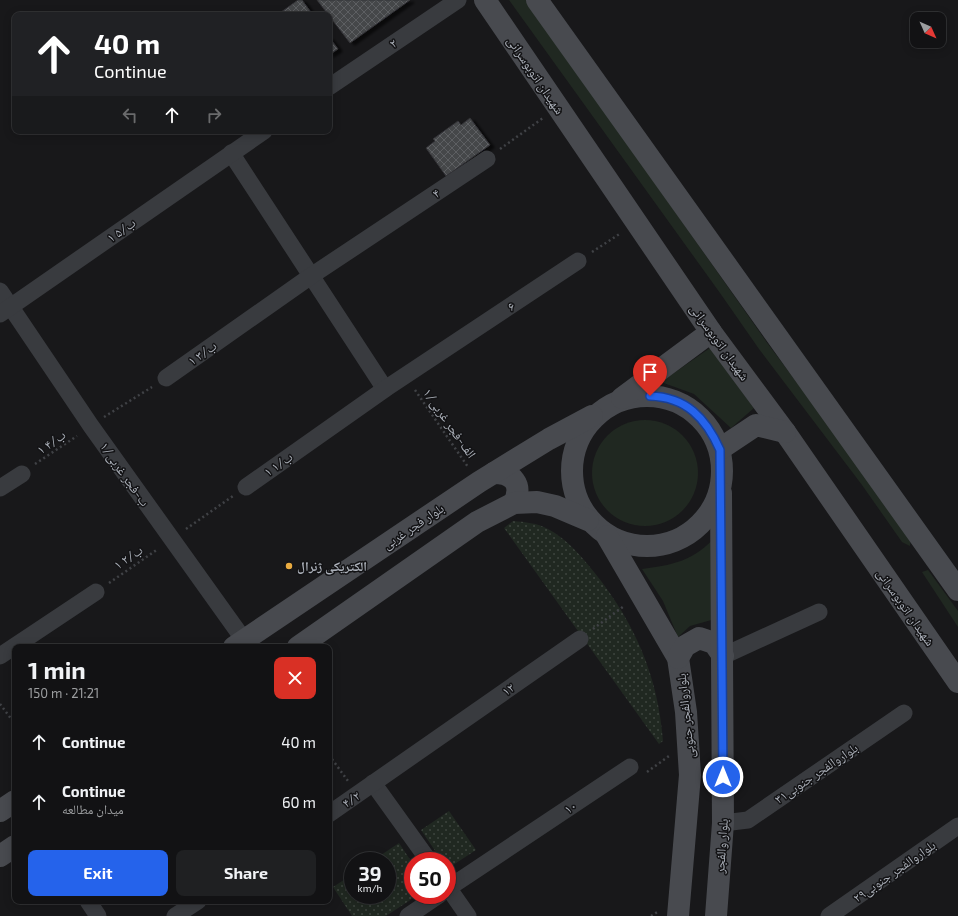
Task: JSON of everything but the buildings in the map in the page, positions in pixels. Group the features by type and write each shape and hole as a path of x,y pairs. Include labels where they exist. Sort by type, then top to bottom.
{"main road":[{"name":"شهیدان اتوبوسرانی","path":"485,0 711,332 785,432 958,682"},
{"path":"537,0 958,590"},
{"path":"588,520 576,500 570,477 573,453 582,431 598,413 619,400 711,332"},
{"path":"619,400 639,395 660,396 680,402 698,414 711,430 720,450 756,425 785,432"},
{"name":"بلوار فجر غربی","path":"239,643 486,477 549,439 598,413"},
{"name":"بلوار والفجر","path":"716,916 723,823 723,656 720,450"},
{"path":"486,477 504,473 512,478 518,486 519,494 514,503"},
{"path":"302,644 477,522 514,503 537,502 556,506 588,520 607,536 629,545 653,547 676,541 696,528 712,510 721,488"},
{"name":"بلواروالفجر جنوبی","path":"607,536 678,658 686,712 690,775 678,916"},
{"path":"678,658 685,646 699,638 714,643 723,656"},
{"path":"0,811 12,803"},
{"path":"0,856 12,848"}],"street":[{"name":"۲","path":"332,85 458,0"},
{"path":"260,134 231,153 385,388"},
{"name":"۱ ب/۵","path":"5,310 231,153"},
{"name":"۴","path":"311,276 487,159"},
{"name":"۶","path":"385,388 578,261"},
{"name":"۱ ب/۳","path":"166,378 311,276"},
{"name":"۱/ب-فجر غربی","path":"0,291 5,310 91,426 172,540 239,643"},
{"name":"۱ ب/۱","path":"246,487 385,388"},
{"path":"0,488 22,474"},
{"path":"18,644 96,592"},
{"path":"723,656 819,612"},
{"name":"۱۲","path":"373,783 580,639"},
{"path":"0,656 12,648"},
{"name":"بلواروالفجر جنوبی۳۱","path":"723,823 748,820 904,713"},
{"name":"۱۰","path":"456,882 630,767"},
{"path":"373,783 423,852"},
{"name":"۴/۲","path":"332,812 373,783"},
{"name":"بلواروالفجر جنوبی۲۹","path":"829,916 958,826"},
{"path":"456,902 468,916"},
{"path":"90,904 98,916"},
{"path":"175,916 193,904"},
{"name":"۱۰","path":"408,916 424,904"}],"path":[{"path":"487,159 558,107"},
{"path":"578,261 636,222"},
{"name":"۱/الف-فجر غربی","path":"405,376 486,477"},
{"path":"91,426 166,378"},
{"name":"۱ ب/۴","path":"22,474 91,426"},
{"path":"172,540 246,487"},
{"name":"۱ ب/۲","path":"96,592 172,540"},
{"path":"580,639 641,593"},
{"path":"0,704 12,720"},
{"path":"630,767 637,778 688,743"},
{"path":"332,758 358,795"}],"shaded area":[{"path":"509,0 526,0 768,344 911,535 910,546 902,542 862,485 759,349"},
{"path":"710,348 754,408 731,428 694,394 661,382"},
{"path":"645,420 665,424 683,435 694,453 698,473 694,493 683,511 665,522 645,526 625,522 607,511 596,493 592,473 596,453 607,435 625,424"},
{"path":"513,521 540,525 555,533 573,548 609,591 633,631 650,672 656,694 663,741 659,744 504,528"},
{"path":"722,530 715,619 690,626 678,637 663,601 642,569 678,562 696,554 713,540"},
{"path":"928,570 958,611 958,627 922,572"},
{"path":"449,811 476,850 456,863 456,852 436,852 421,830"},
{"path":"399,843 405,852 404,904 386,916 352,916 344,904 396,904 396,852 386,852"},
{"path":"344,880 344,904 333,887"}],"place":[{"name":"الکتریکی ژنرال","path":"289,566"}],"route":[{"path":"650,396 660,396 680,402 698,414 711,430 720,450 723,777"}]}
